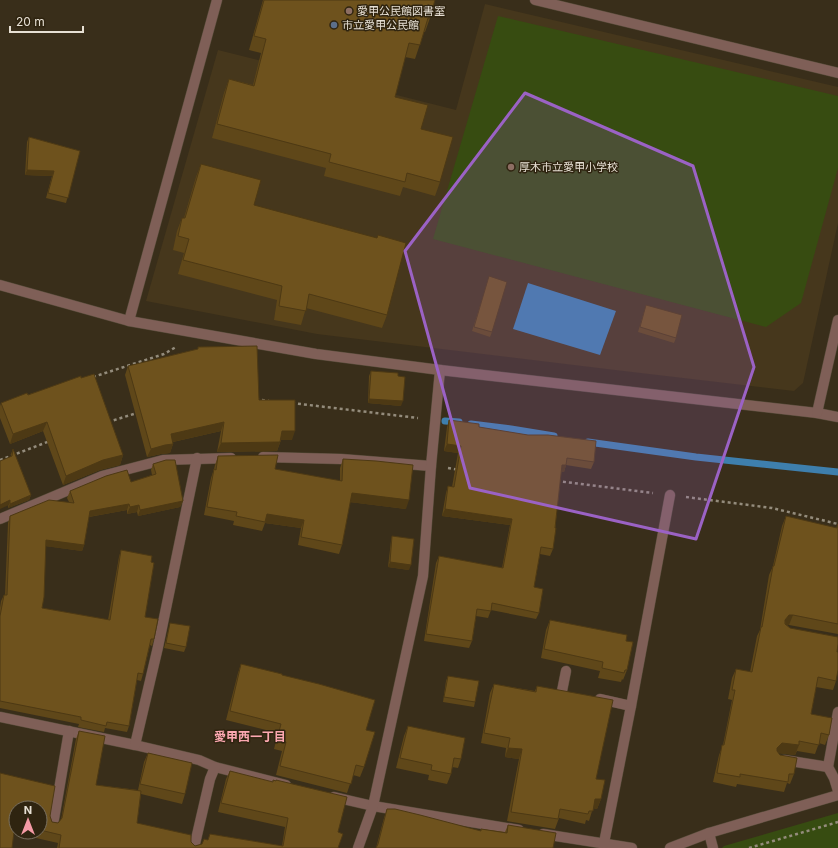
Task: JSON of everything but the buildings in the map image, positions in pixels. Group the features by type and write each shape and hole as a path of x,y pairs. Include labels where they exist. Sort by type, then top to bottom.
{"street":[{"path":"129,321 217,0"},
{"path":"535,0 838,73"},
{"path":"0,285 129,321 316,354 440,370 817,413 838,417"},
{"path":"817,413 838,320"},
{"path":"358,848 373,806 423,576 440,370"},
{"path":"0,519 102,476 163,460 197,458 341,459 431,466"},
{"path":"135,745 158,647 197,458"},
{"path":"604,844 670,495"},
{"path":"562,692 566,671"},
{"path":"593,698 631,706"},
{"path":"838,712 828,767 838,790"},
{"path":"0,717 199,760 215,767 298,788"},
{"path":"53,825 69,731"},
{"path":"780,759 828,767"},
{"path":"194,848 210,779 215,767"},
{"path":"328,795 373,806 632,848"},
{"path":"670,848 709,833 838,795"},
{"path":"709,833 713,848"}],"path":[{"path":"88,379 164,354 201,334"},
{"path":"252,399 275,401"},
{"path":"291,403 425,418"},
{"path":"107,422 144,411"},
{"path":"0,460 55,439"},
{"path":"431,466 462,470"},
{"path":"554,481 772,508 838,524"},
{"path":"749,848 838,822"}],"highlighted area":[{"path":"525,93 693,166 754,367 696,539 470,488 405,251"}],"shaded area":[{"name":"厚木市立愛甲小学校","path":"485,4 838,87 838,223 803,383 794,391 317,334 146,301 218,50 456,110"}],"green space":[{"path":"498,16 838,96 838,168 801,303 766,327 433,239"},
{"path":"838,813 838,848 722,848 724,846"}],"water":[{"path":"528,283 616,311 600,355 513,329"}],"waterway":[{"path":"445,421 459,422"},
{"path":"471,424 554,436"},
{"path":"588,442 696,457 838,472"}],"place":[{"name":"愛甲公民館図書室","path":"349,11"},
{"name":"市立愛甲公民館","path":"334,25"},
{"name":"厚木市立愛甲小学校","path":"511,167"}],"district":[{"name":"愛甲西一丁目","path":"250,736"}]}
